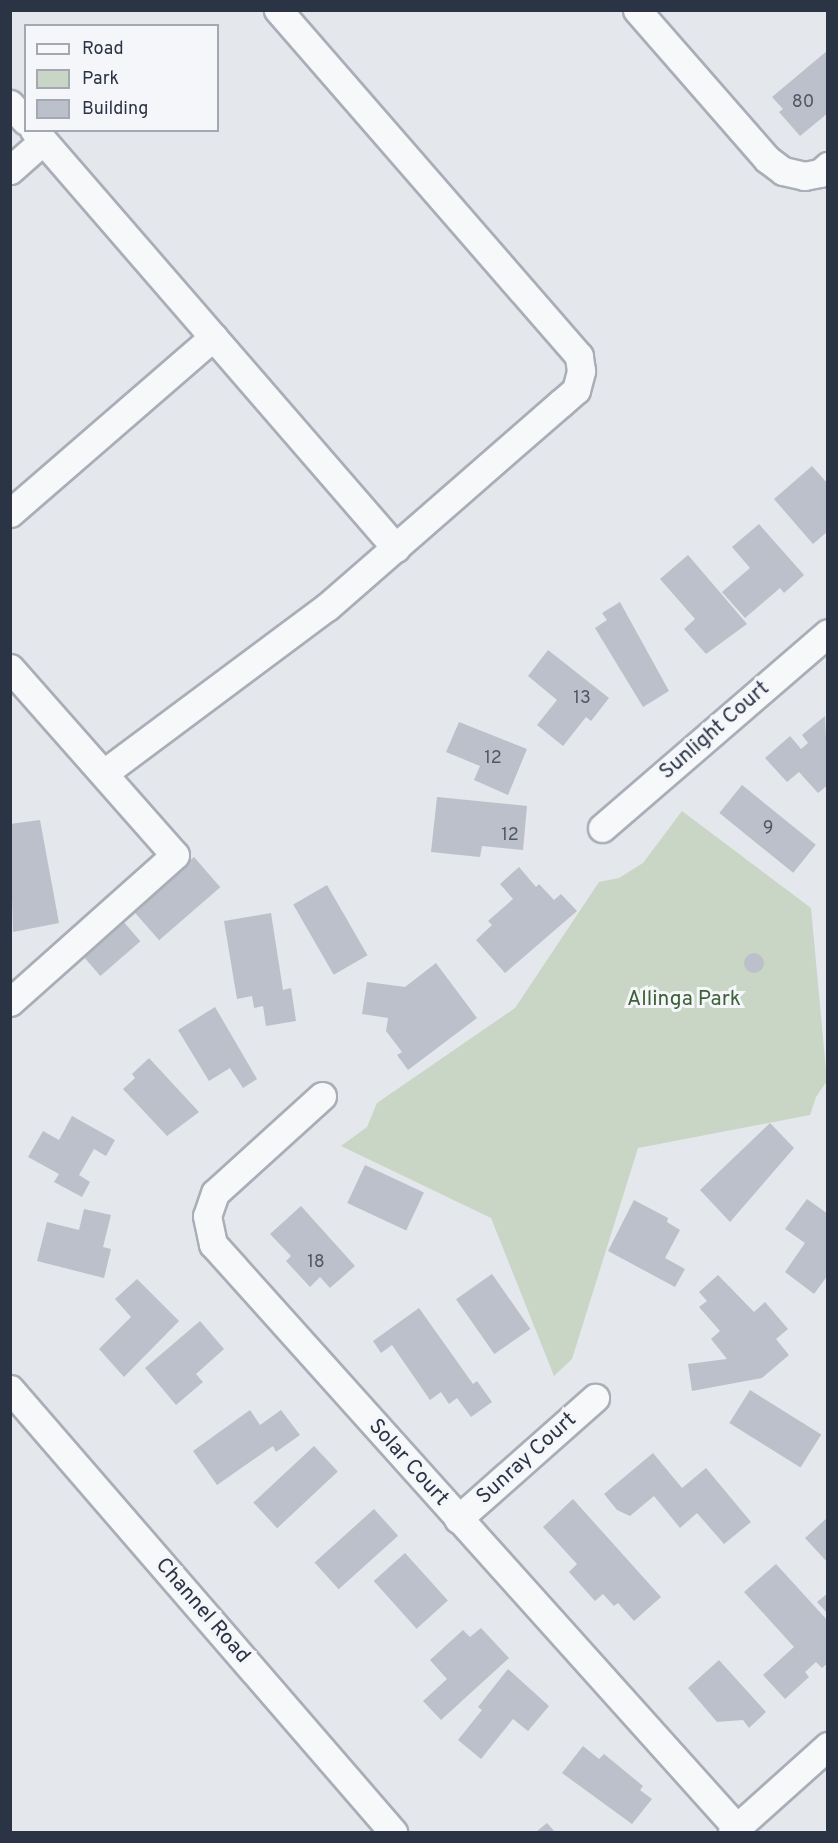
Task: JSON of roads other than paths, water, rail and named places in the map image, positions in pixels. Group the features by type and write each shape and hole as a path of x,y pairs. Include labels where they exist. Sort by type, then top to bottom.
{"street":[{"path":"104,773 327,607 576,390 581,371 579,356 278,10"},
{"path":"637,10 767,159 783,171 804,176 820,173 828,166"},
{"path":"10,104 24,119"},
{"path":"10,170 38,136 396,548"},
{"path":"10,513 213,338"},
{"name":"Sunlight Court","path":"602,828 828,633"},
{"path":"10,668 175,855 10,1002"},
{"name":"Solar Court","path":"322,1096 225,1180 210,1203 208,1231 222,1258 458,1519 734,1831"},
{"name":"Channel Road","path":"10,1389 393,1833"},
{"name":"Sunray Court","path":"458,1519 595,1398"},
{"path":"734,1831 828,1746"}],"park label":[{"name":"Allinga Park","path":"684,1000"}]}
